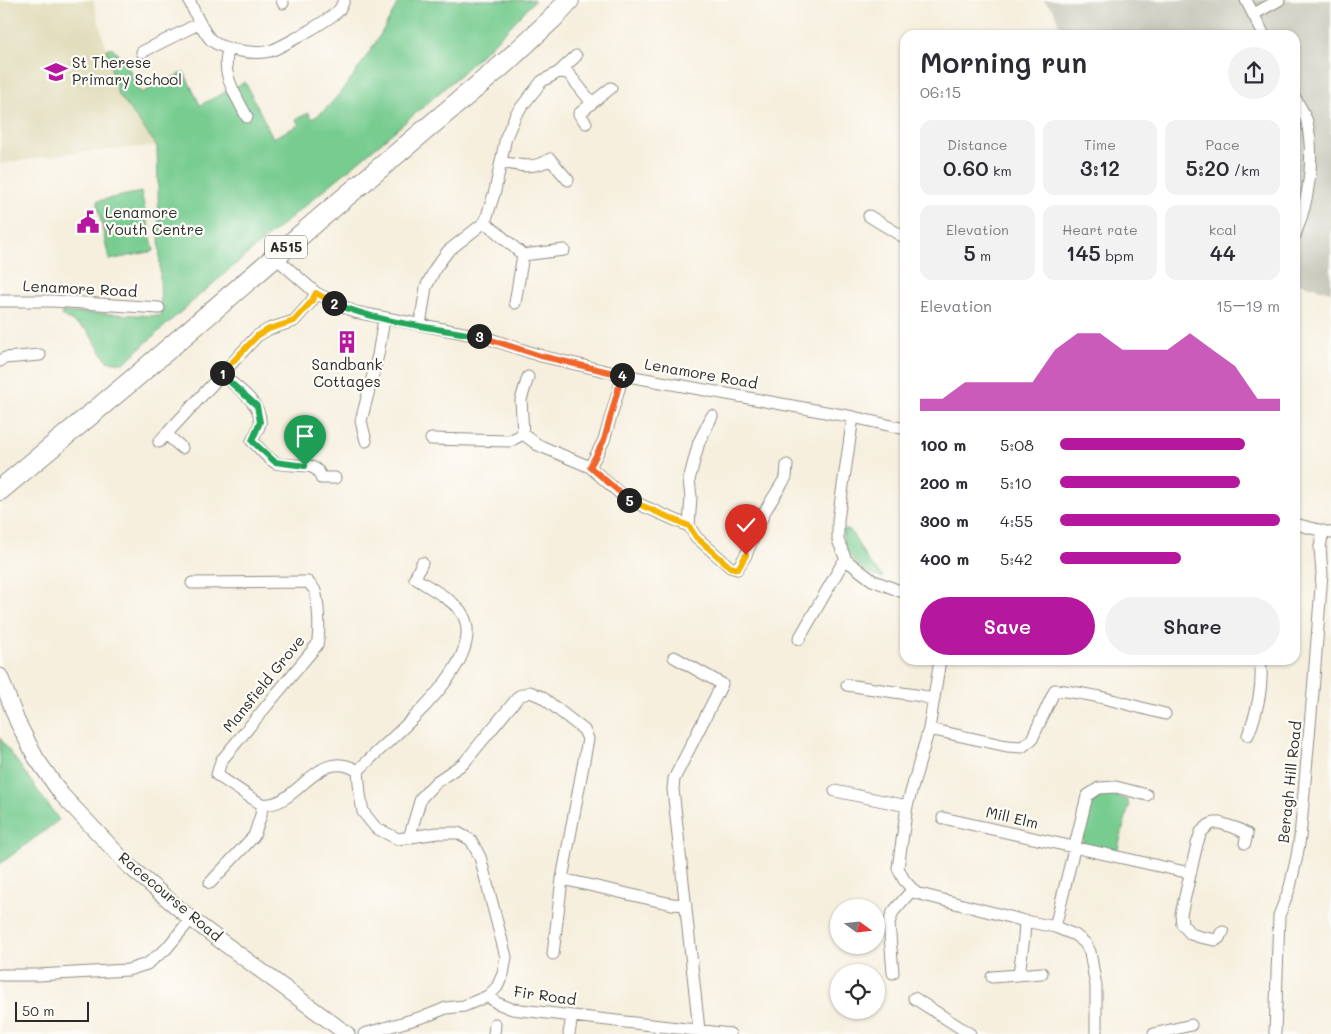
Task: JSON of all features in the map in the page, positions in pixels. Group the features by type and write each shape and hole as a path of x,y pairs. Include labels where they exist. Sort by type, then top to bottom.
{"highway":[{"name":"A515","path":"0,490 506,62 554,18 569,0"}],"street":[{"path":"189,0 200,23 212,41 243,51 269,51 311,30 339,10 344,0"},
{"path":"1246,0 1262,30"},
{"path":"1254,14 1280,0"},
{"path":"142,52 200,23"},
{"path":"229,48 225,62 226,71 247,117"},
{"path":"420,325 426,287 436,267 448,251 485,222 495,191 506,137 516,114 542,81 558,72 576,56"},
{"path":"558,72 568,73 592,103"},
{"path":"586,123 579,114 611,88"},
{"path":"1300,108 1306,120 1310,179 1300,223"},
{"path":"501,162 533,167 543,164 550,159 568,180"},
{"path":"869,216 900,235"},
{"path":"485,222 523,255 564,250"},
{"path":"515,302 523,255"},
{"name":"Lenamore Road","path":"275,257 316,293 355,312 484,337 541,356 623,375 853,417 900,428"},
{"path":"182,448 162,438 257,336 269,329 294,321 311,302 316,293"},
{"name":"Lenamore Road","path":"0,301 52,301 159,308"},
{"path":"366,441 361,420 378,355 384,319"},
{"path":"0,361 5,358 40,355"},
{"path":"221,374 257,406 260,422 252,441 275,462 314,468 320,473 321,478 334,478"},
{"path":"590,467 604,440 623,375"},
{"path":"523,434 521,400 528,377"},
{"path":"689,526 691,497 689,480 699,442 712,416"},
{"path":"853,417 838,520 838,540 846,560 872,580 900,591"},
{"path":"523,434 538,445 590,467 625,498 689,526 696,537 730,567 738,569 765,512 786,477 787,465"},
{"path":"431,439 510,441 523,434"},
{"path":"1300,525 1327,532"},
{"name":"Beragh Hill Road","path":"1275,1034 1279,916 1290,887 1300,836 1322,573 1320,547 1327,532"},
{"path":"799,639 846,560"},
{"path":"358,771 423,709 449,678 458,663 466,643 467,630 464,615 456,606 415,578 422,563"},
{"name":"Mansfield Grove","path":"192,583 308,582 315,590 319,638 317,645 221,761 217,775 262,804"},
{"path":"674,657 722,684 674,779 673,790 699,1030"},
{"path":"939,665 928,730 907,806 898,868 904,880 916,893 1054,927 1075,935 1085,943 1090,952 1096,986 1096,1034"},
{"path":"1248,736 1256,715 1260,665"},
{"name":"Racecourse Road","path":"0,676 17,721 36,758 62,794 130,867 191,918 346,1034"},
{"path":"847,685 922,696 934,700"},
{"path":"928,730 1007,746 1022,747 1032,739 1055,690 1088,694 1165,714"},
{"path":"409,838 421,798 436,782 464,763 519,696 530,692 542,697 584,730 588,739 562,878 553,954"},
{"path":"210,882 254,836 262,815 262,804 285,798 328,766 340,764 358,771"},
{"path":"358,771 363,812 376,828 398,839 437,832 458,833 471,840 480,857 506,957 503,974 496,987 488,996 464,1006 446,1008 429,1015 364,1034"},
{"path":"1054,927 1087,796 1099,788 1116,787 1147,795"},
{"path":"835,791 907,806"},
{"name":"Mill Elm","path":"943,818 1190,873"},
{"path":"1223,932 1216,940 1200,937 1187,931 1182,924 1181,914 1190,873 1201,832 1209,825 1220,823 1238,829 1247,834 1245,843"},
{"path":"562,878 672,904 686,905"},
{"path":"893,973 889,923 894,912 912,890"},
{"path":"0,975 128,970 147,964 166,949 191,918"},
{"path":"1019,974 1025,921"},
{"path":"992,977 1042,973"},
{"name":"Fir Road","path":"488,996 497,1003 512,1009 730,1034"},
{"path":"914,998 970,1034"},
{"path":"569,1034 572,1016"},
{"path":"1154,1034 1191,1025"}],"shaded area":[{"name":"St Therese Primary School","path":"0,0 93,0 118,94 157,146 72,153 0,164"},
{"path":"1043,0 1331,0 1331,292 1300,283 1300,30 1061,30 1053,9"}],"green space":[{"path":"399,0 535,0 447,86 237,263 124,363 107,361 87,330 61,315 62,312 161,316 157,146 118,94 106,49 112,47 128,67 141,93 184,72 200,105 245,82 273,138 299,125 296,119 309,113 312,119 335,99 373,47"},
{"path":"141,192 154,251 109,260 97,201"},
{"path":"843,529 850,530 868,561 883,577 872,575 852,559 845,547"},
{"path":"0,738 59,820 0,864"},
{"path":"1110,794 1127,800 1129,805 1117,852 1088,846 1083,842 1088,812 1092,803 1099,797"}],"place":[{"name":"St Therese Primary School","path":"56,72"},
{"name":"Lenamore Youth Centre","path":"88,222"},
{"name":"Sandbank Cottages","path":"347,342"}],"route":[{"path":"305,466 275,462 252,441 260,422 257,406 221,374 257,336 269,329 294,321 311,302 316,293 355,312 484,337 541,356 623,375 604,440 590,467 625,498 689,526 696,537 730,567 738,569 746,555"}]}
